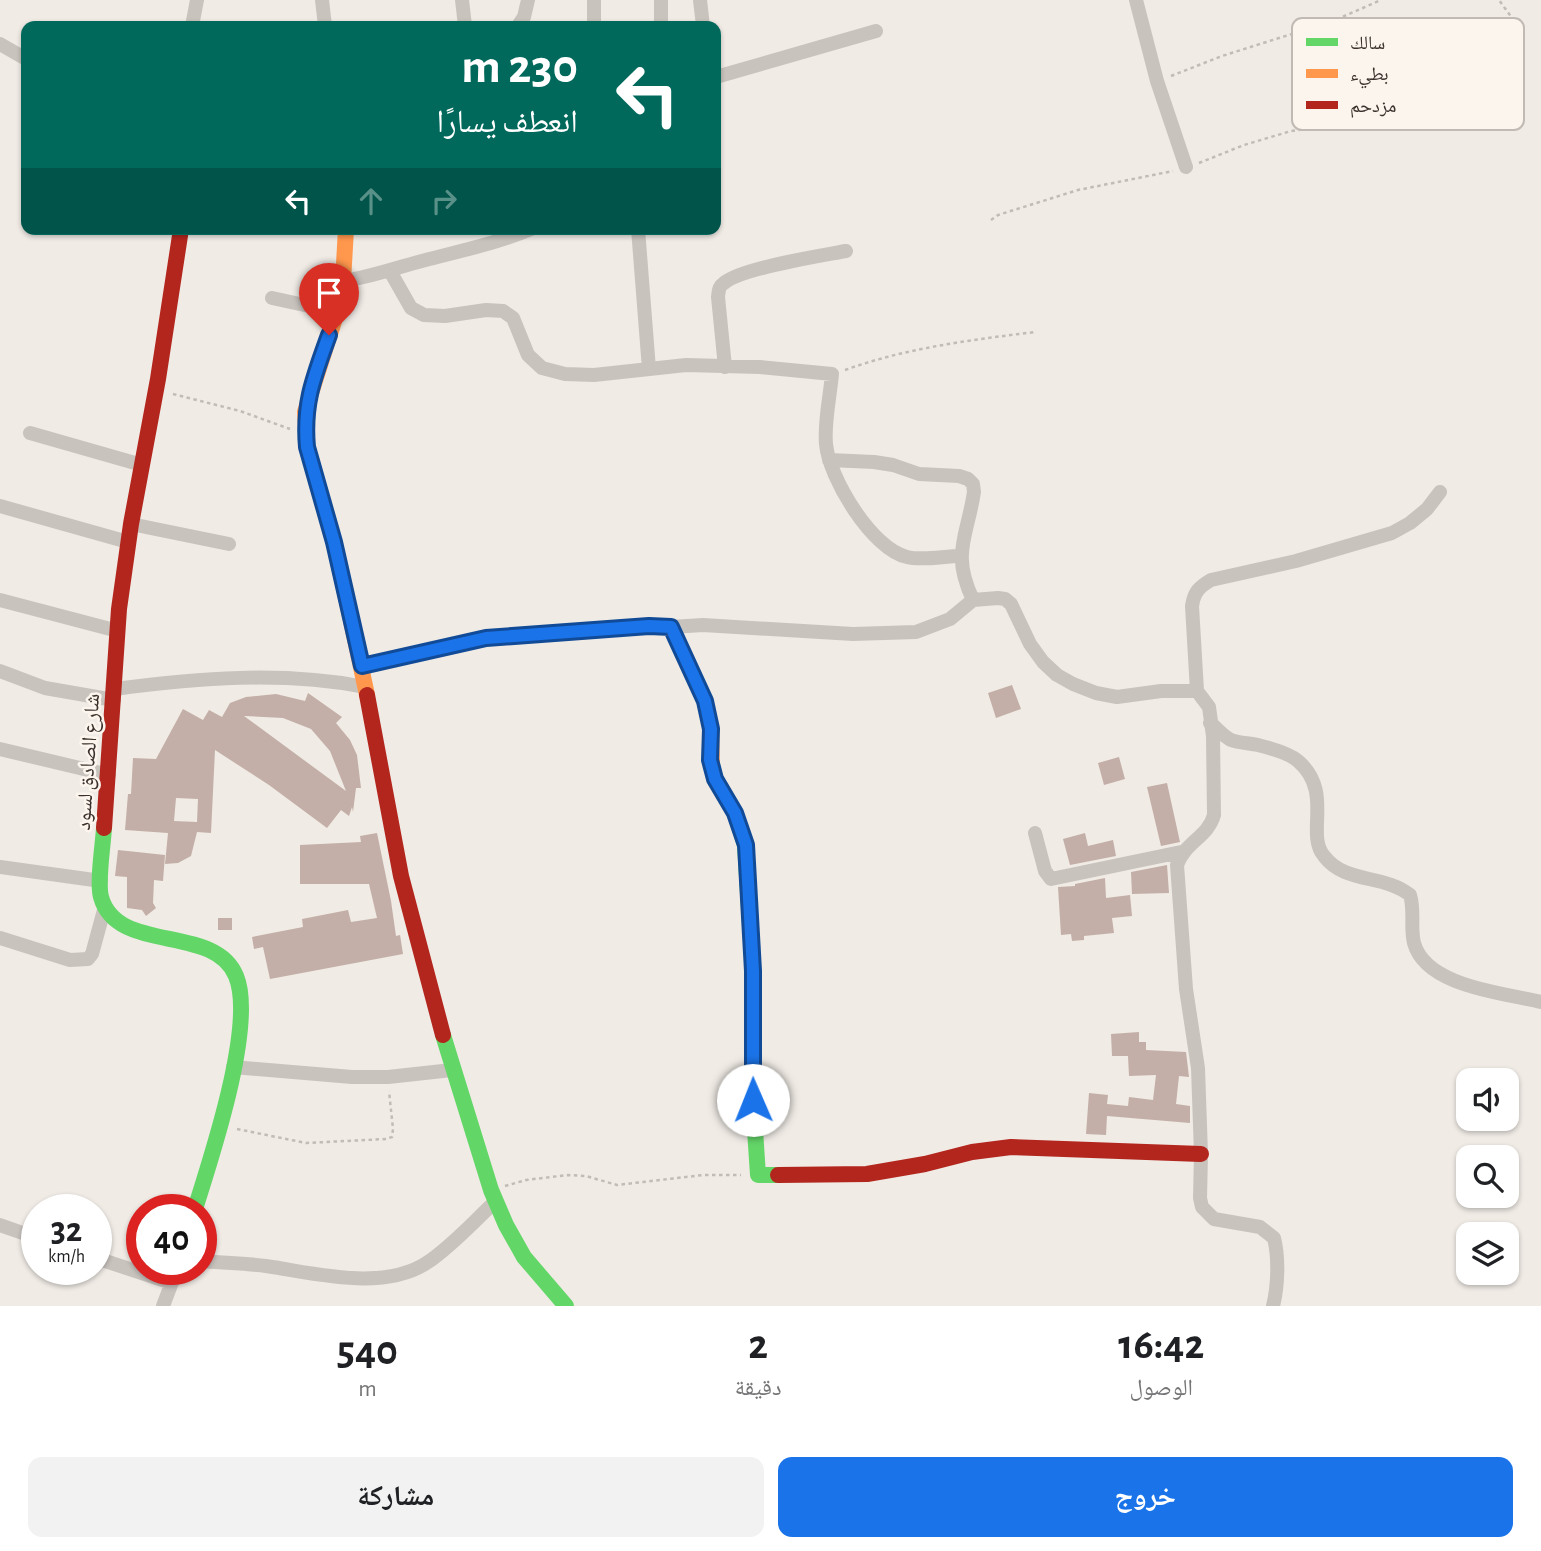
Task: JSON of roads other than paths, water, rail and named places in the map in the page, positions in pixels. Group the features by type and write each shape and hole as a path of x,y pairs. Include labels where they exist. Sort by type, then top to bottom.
{"street":[{"path":"193,21 197,0"},
{"path":"322,0 324,21"},
{"path":"462,0 464,21"},
{"path":"522,21 528,0"},
{"path":"594,0 594,21"},
{"path":"661,0 661,21"},
{"path":"700,0 702,21"},
{"path":"1136,0 1157,81 1186,167"},
{"path":"721,76 876,31"},
{"path":"0,44 21,56"},
{"name":"شارع الصادق لسود","path":"104,910 101,904 101,881 118,631 128,542 156,390 180,235"},
{"path":"346,235 344,281 337,312 308,399 305,412 306,434 362,666 401,876 452,1070 494,1195 524,1257 566,1306"},
{"path":"344,281 390,271 517,235"},
{"path":"638,235 649,369"},
{"path":"725,367 718,298 719,287 725,281 745,272 846,251"},
{"path":"390,271 411,308 424,315 503,311 513,318 528,355 542,369 565,374 594,375 686,365 760,367 832,374 826,444 837,480 866,525 887,547 908,558 960,556"},
{"path":"272,298 337,312"},
{"path":"30,433 142,466"},
{"path":"830,460 874,462 919,474 968,479 973,484 974,492 960,556 964,583 973,600"},
{"path":"1035,833 1045,871 1051,879 1181,852 1211,826 1214,815 1213,736 1209,707 1198,691 1192,606 1200,586 1210,580 1296,561 1392,533 1419,516 1440,492"},
{"path":"0,506 128,542"},
{"path":"131,524 229,544"},
{"path":"362,666 486,638 649,626 704,625 853,634 903,633 950,619 973,600 998,598 1011,604 1030,644 1043,662 1057,675 1073,684 1096,693 1117,697 1161,691 1198,691"},
{"path":"0,600 118,631"},
{"path":"671,627 705,701 711,729 710,760 715,779 735,813 746,845 752,947 753,1100 758,1175 867,1174 925,1164 972,1152 1011,1147 1202,1154"},
{"path":"0,671 45,688 114,695 170,682 241,678 304,678 365,687"},
{"path":"1210,723 1231,740 1259,745 1296,759 1307,771 1316,785 1320,853 1341,872 1385,881 1410,895 1413,904 1414,943 1419,953 1436,971 1460,984 1541,1002"},
{"path":"0,749 109,775"},
{"path":"1181,852 1177,865 1186,989 1198,1068 1202,1154 1200,1198 1214,1219 1260,1227 1274,1238 1276,1295 1273,1306"},
{"path":"0,867 101,881"},
{"path":"0,938 71,960 88,960 93,954 104,910 128,928 210,951 235,972 242,1001 233,1067 221,1126 200,1194"},
{"path":"233,1067 296,1074 388,1077 452,1070"},
{"path":"217,1262 265,1266 327,1276 380,1279 400,1275 427,1263 494,1195"},
{"path":"0,1225 21,1232"},
{"path":"163,1306 171,1285"}]}
